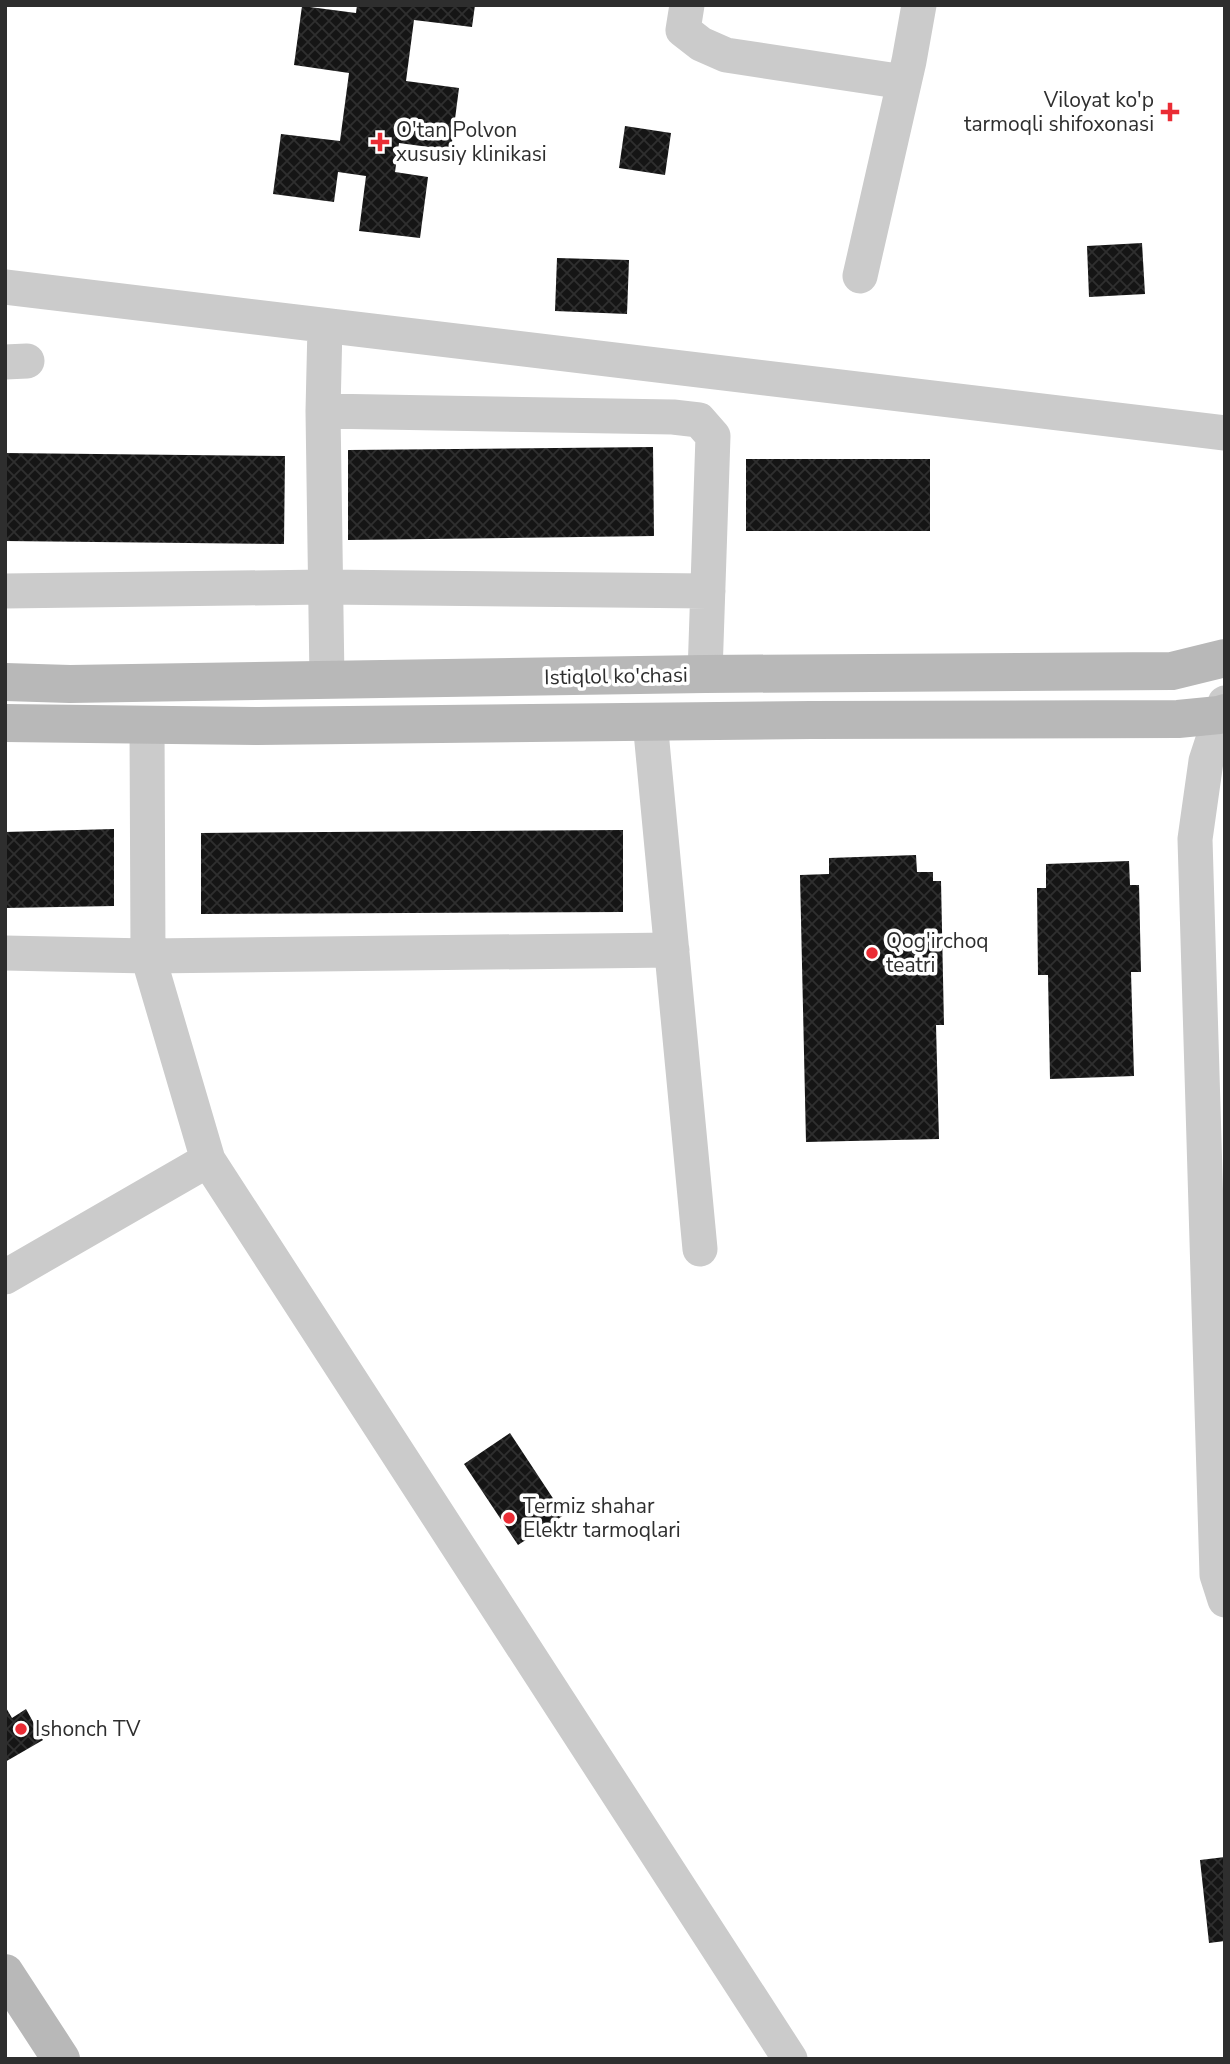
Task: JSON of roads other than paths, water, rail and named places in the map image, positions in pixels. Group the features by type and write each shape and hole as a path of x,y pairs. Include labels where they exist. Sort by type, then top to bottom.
{"main road":[{"name":"Istiqlol ko'chasi","path":"5,682 70,684 705,674 1172,671 1225,658"},
{"path":"5,723 257,726 1164,719 1223,710"},
{"path":"5,1973 61,2059"}],"street":[{"path":"687,5 683,30 701,44 726,55 904,82"},
{"path":"860,276 919,5"},
{"path":"5,287 1225,433"},
{"path":"325,326 323,411 327,680"},
{"path":"323,411 673,417 699,420 713,436 705,674"},
{"path":"5,591 325,587 708,591"},
{"path":"1223,710 1206,761 1195,839 1217,1575 1225,1600"},
{"path":"650,722 700,1249"},
{"path":"147,724 148,956 208,1160 790,2059"},
{"path":"5,953 148,956 672,950"},
{"path":"5,1277 208,1160"}],"place":[{"name":"Viloyat ko'p tarmoqli shifoxonasi","path":"1170,112"},
{"name":"O'tan Polvon xususiy klinikasi","path":"380,142"},
{"name":"Qog'irchoq teatri","path":"872,953"},
{"name":"Termiz shahar Elektr tarmoqlari","path":"509,1518"},
{"name":"Ishonch TV","path":"21,1729"}]}
